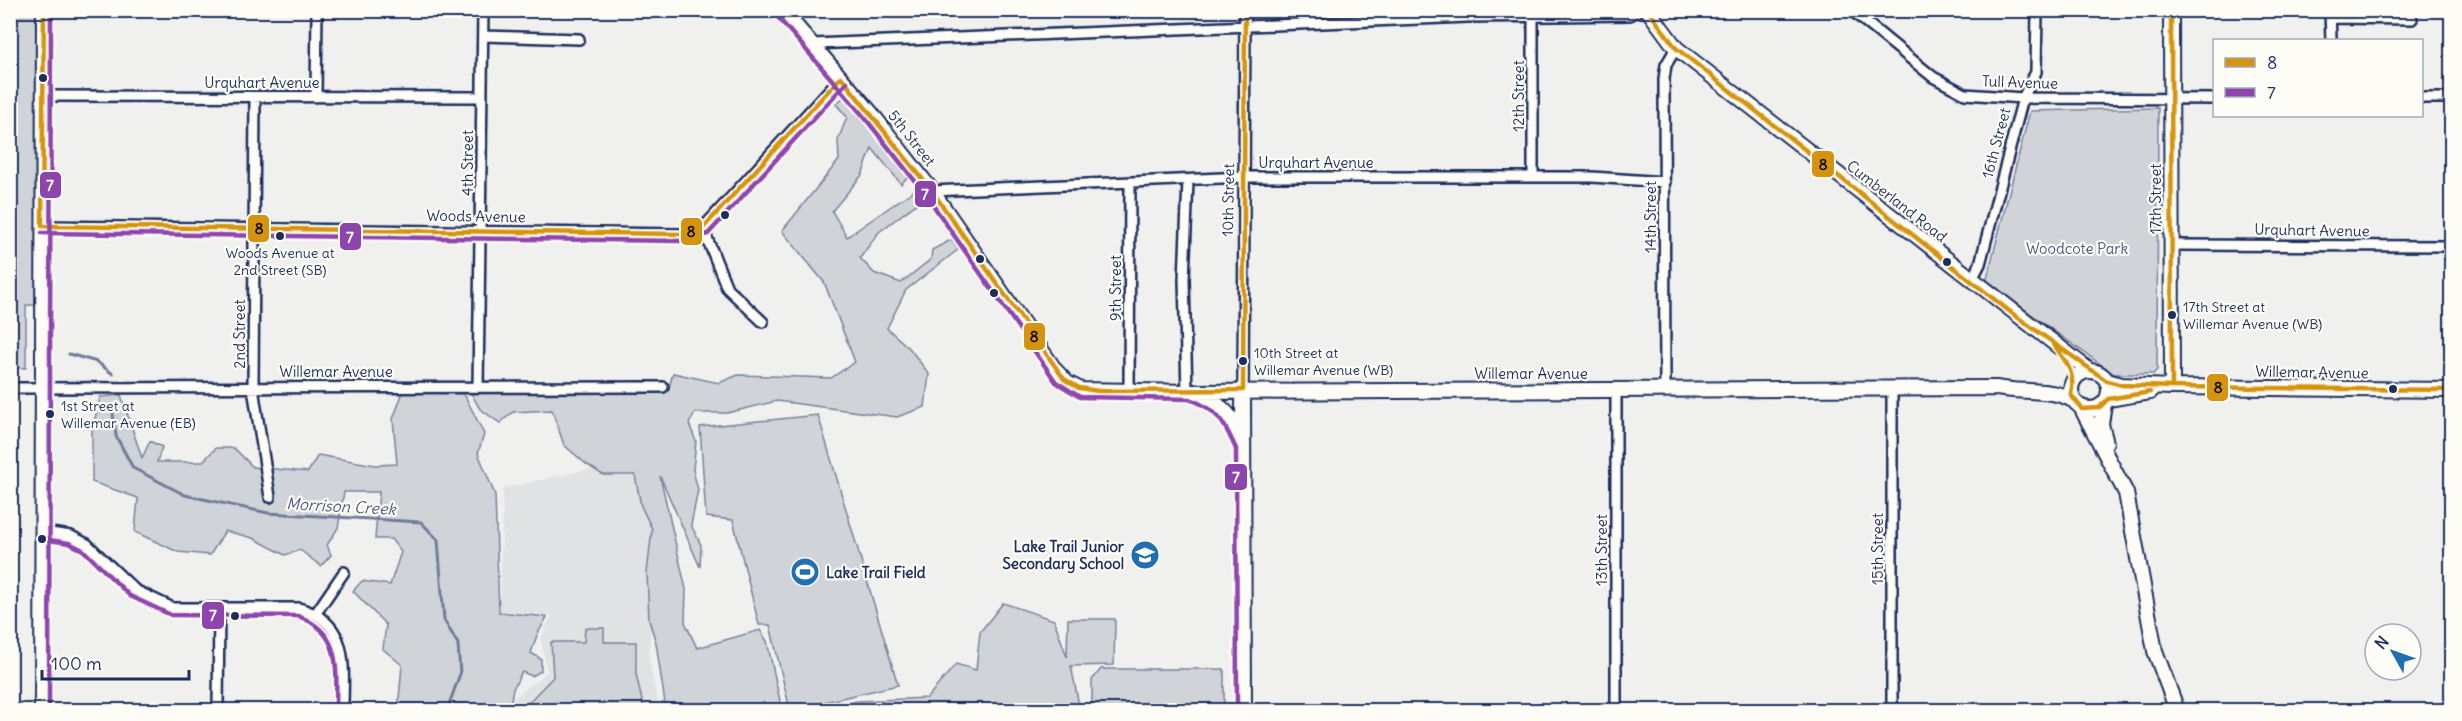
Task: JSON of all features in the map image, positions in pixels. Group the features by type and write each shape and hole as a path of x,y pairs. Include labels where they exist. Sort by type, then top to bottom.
{"street":[{"path":"42,711 44,532 41,388 44,10"},
{"path":"316,97 317,10"},
{"name":"4th Street","path":"478,387 483,10"},
{"name":"5th Street","path":"782,10 841,76 932,191 1055,370 1067,383"},
{"name":"10th Street","path":"1243,390 1245,10"},
{"path":"813,44 1533,15 1630,15 1640,10"},
{"name":"Cumberland Road","path":"1647,10 1676,48 1971,281 2090,371"},
{"name":"16th Street","path":"1971,281 1980,264 2023,98 2036,72 2037,10"},
{"name":"17th Street","path":"2171,10 2172,387"},
{"name":"Tull Avenue","path":"1857,12 1933,77 1965,94 2023,98 2213,99"},
{"path":"2331,39 2330,14 2412,19"},
{"name":"12th Street","path":"1533,15 1533,177"},
{"path":"483,36 579,39"},
{"name":"14th Street","path":"1665,388 1664,79 1666,65 1676,48"},
{"path":"763,322 727,288 703,228 841,76"},
{"name":"Urquhart Avenue","path":"43,96 482,97"},
{"name":"2nd Street","path":"255,98 253,388 270,497"},
{"path":"2423,99 2451,99"},
{"name":"Urquhart Avenue","path":"932,191 1130,184 1244,177 1533,177 1665,182"},
{"path":"1188,180 1184,280 1189,392 1215,401 1229,414 1244,447"},
{"name":"9th Street","path":"1129,392 1130,184"},
{"name":"Woods Avenue","path":"42,226 681,234 703,228"},
{"name":"Urquhart Avenue","path":"2171,245 2451,246"},
{"name":"Cumberland Road","path":"2051,341 2069,366 2073,380"},
{"path":"2117,473 2070,391 2073,380 2090,371 2096,372 2107,381 2101,424 2129,504 2155,651 2177,711"},
{"name":"Willemar Avenue","path":"1997,388 2016,384 2073,380"},
{"name":"Willemar Avenue","path":"2107,381 2122,385 2172,387 2451,390"},
{"name":"Willemar Avenue","path":"1067,383 1081,390 1129,392 1997,388 2019,392 2058,394 2077,404"},
{"name":"Willemar Avenue","path":"10,388 663,387"},
{"name":"Willemar Avenue","path":"2106,401 2172,387"},
{"name":"15th Street","path":"1892,388 1892,711"},
{"name":"13th Street","path":"1616,389 1616,711"},
{"path":"1243,390 1244,711"},
{"path":"2077,404 2093,410 2106,401"},
{"path":"44,532 71,536 87,544 135,590 173,608 299,608 316,613 328,622 339,640 343,658 343,711"},
{"path":"316,613 345,572"},
{"path":"218,711 219,608"}],"shaded area":[{"path":"591,469 659,471 649,660 659,710 512,710 514,698 547,672 541,639 552,615 500,611 503,488"}],"green space":[{"path":"10,11 44,11 42,305 26,305 26,368 12,367 10,352"},
{"path":"844,97 910,175 901,184 872,148 862,175 832,211 847,237 913,191 920,201 879,232 860,258 874,273 901,283 931,259 932,250 951,240 959,249 906,290 887,328 910,349 929,374 925,407 897,417 777,401 727,413 695,413 689,424 696,441 693,470 698,490 691,525 701,545 700,567 660,476 686,589 685,622 697,648 760,630 767,641 782,710 666,710 656,643 649,620 647,573 652,529 641,506 635,475 603,475 586,464 564,445 552,410 513,412 500,423 480,409 471,393 668,391 673,373 719,383 738,375 831,378 855,362 824,282 782,231 839,160 838,140 847,117 836,104"},
{"name":"Woodcote Park","path":"2158,108 2157,370 2153,374 2114,374 1986,282 2030,111"},
{"path":"403,392 464,394 484,434 478,453 495,495 499,612 547,617 537,635 531,653 541,659 541,671 532,676 522,672 513,689 509,710 398,710 402,665 383,649 386,625 353,591 362,581 390,585 401,552 391,539 375,539 379,492 344,492 338,528 327,545 331,555 321,566 300,550 285,555 253,538 225,531 210,555 178,552 135,532 138,498 92,482 92,431 100,397 121,395 142,458 150,441 162,447 157,462 202,462 216,448 234,448 253,467 308,472 318,455 375,465 397,464 393,419"},
{"name":"Lake Trail Field","path":"818,415 898,685 790,710 770,625 759,625 733,520 706,517 700,427"},
{"path":"1003,603 1054,620 1067,657 1068,619 1115,619 1114,665 1071,666 1080,710 827,710 857,701 927,698 956,664 976,670 980,632"},
{"path":"585,628 604,628 604,642 636,642 636,674 644,710 521,710 553,677 551,642 584,642"},
{"path":"1101,669 1224,669 1224,710 1092,710 1092,680"}],"waterway":[{"name":"Morrison Creek","path":"10,311 15,313"},
{"name":"Morrison Creek","path":"69,354 97,362 113,374"},
{"name":"Morrison Creek","path":"112,407 116,436 133,468 185,495 268,513 421,522 438,540 444,620 458,644 460,674 447,710"}],"transit line":[{"name":"8","path":"42,226 44,10"},
{"name":"7","path":"49,710 51,10"},
{"name":"8","path":"1243,390 1245,10"},
{"name":"8","path":"1648,10 1676,48 2013,314 2107,381 2122,385 2172,387 2452,390"},
{"name":"8","path":"2171,10 2172,387"},
{"name":"7","path":"776,15 865,118 926,195 1056,382 1080,397 1190,399 1214,413 1224,424 1236,449 1237,710"},
{"name":"8","path":"841,77 932,191 1064,379 1079,388 1098,391 1243,390"},
{"name":"8","path":"42,226 681,234 703,228 841,77"},
{"name":"7","path":"42,233 682,241 708,234 847,82"},
{"name":"8","path":"2053,343 2069,367 2072,380 2071,395 2082,409 2099,408 2108,399 2150,392"},
{"name":"7","path":"42,539 69,543 83,550 130,596 171,615 298,616 313,623 330,642 334,654 336,710"}],"place":[{"name":"Woods Avenue at 2nd Street (SB)","path":"280,236"},
{"name":"17th Street at Willemar Avenue (WB)","path":"2172,315"},
{"name":"10th Street at Willemar Avenue (WB)","path":"1243,361"},
{"name":"1st Street at Willemar Avenue (EB)","path":"50,414"},
{"name":"Lake Trail Junior Secondary School","path":"1145,555"},
{"name":"Lake Trail Field","path":"805,572"}]}
